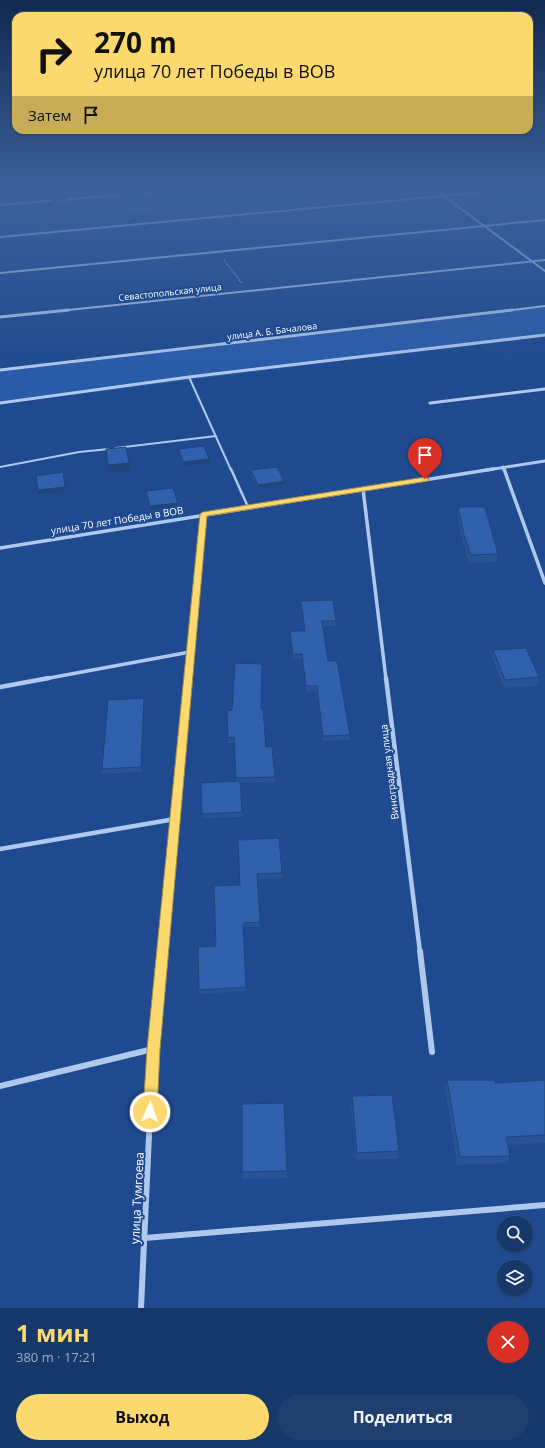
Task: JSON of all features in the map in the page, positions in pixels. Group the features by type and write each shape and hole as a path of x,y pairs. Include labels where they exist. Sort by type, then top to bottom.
{"street":[{"path":"0,273 258,249"},
{"path":"515,249 545,271"},
{"name":"Севастопольская улица","path":"0,317 545,260"},
{"name":"улица А. Б. Бачалова","path":"0,370 545,306"},
{"path":"0,403 189,377 545,335"},
{"path":"430,403 545,389"},
{"name":"улица 70 лет Победы в ВОВ","path":"0,548 203,514 545,460"},
{"path":"503,467 545,584"},
{"name":"Виноградная улица","path":"363,489 432,1052"},
{"name":"улица Тумгоева","path":"141,1308 153,1049 203,514"},
{"path":"0,687 190,652"},
{"path":"0,849 175,819"},
{"path":"0,1086 153,1049"},
{"path":"145,1238 545,1205"}],"lane":[{"path":"189,377 248,507"},
{"path":"0,467 79,452 216,436"}],"path":[{"path":"219,253 248,291"}],"shaded area":[{"path":"545,306 545,335 0,404 0,370"}],"building":[{"path":"204,446 209,459 183,462 179,449"},
{"path":"126,447 129,463 108,465 106,449"},
{"path":"277,467 284,481 258,485 251,470"},
{"path":"63,472 65,487 38,490 36,476"},
{"path":"173,488 178,503 150,506 146,491"},
{"path":"458,507 485,507 498,554 471,555 464,535"},
{"path":"333,600 336,621 322,621 328,661 337,661 350,735 323,736 317,686 306,686 302,654 293,654 290,631 305,631 301,601"},
{"path":"526,648 539,677 505,680 493,650"},
{"path":"235,663 262,664 261,709 263,709 266,747 272,747 275,777 236,778 234,737 228,738 227,711 232,710"},
{"path":"144,698 141,767 102,769 108,700"},
{"path":"240,781 242,812 202,814 201,783"},
{"path":"279,838 282,873 257,874 260,922 243,923 246,987 199,990 198,947 216,946 214,886 240,885 238,840"},
{"path":"447,1080 495,1080 495,1083 545,1080 545,1135 506,1137 510,1156 460,1157"},
{"path":"392,1095 399,1151 357,1153 352,1096"},
{"path":"284,1103 287,1171 242,1172 242,1104"}],"route":[{"path":"150,1112 153,1049 203,514 425,479"}]}
